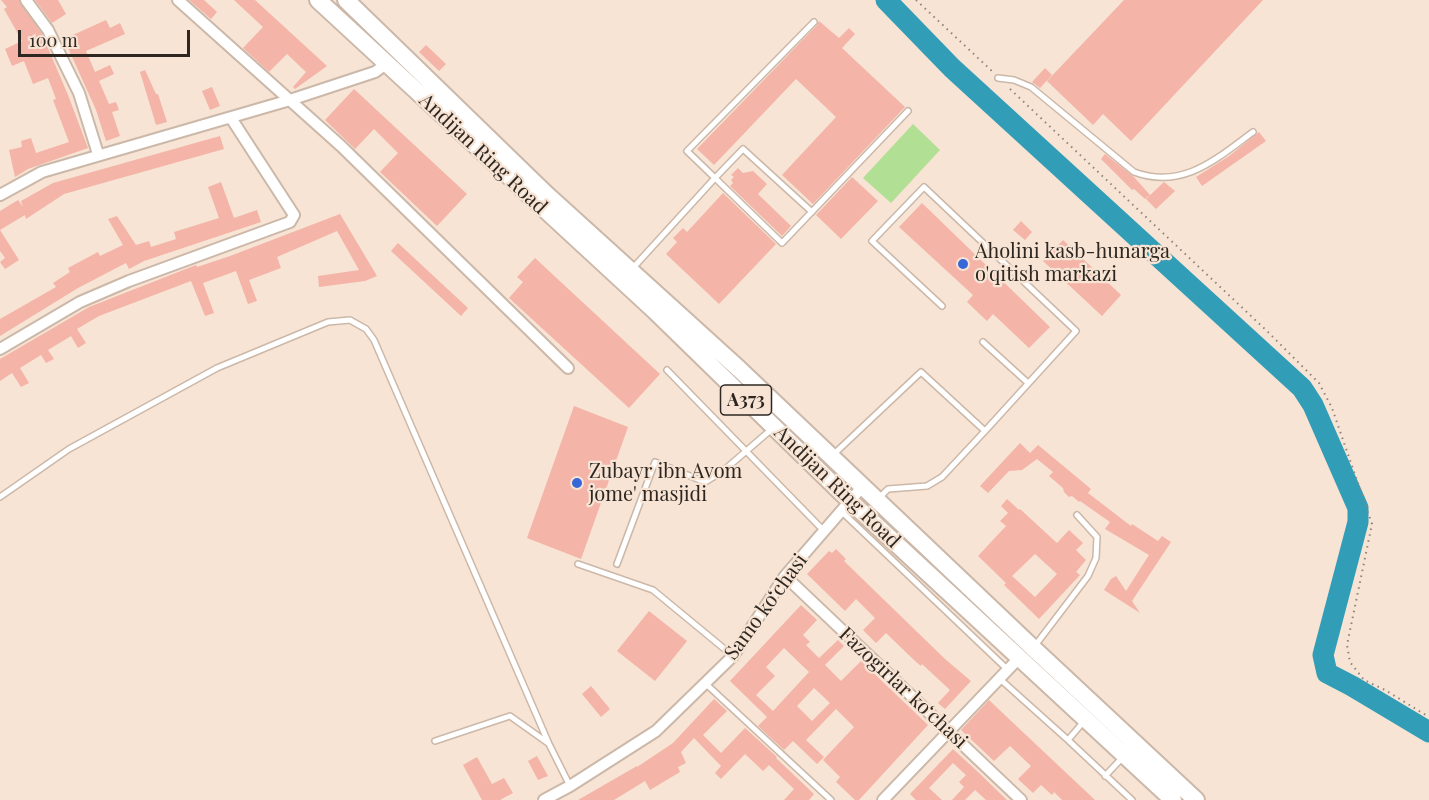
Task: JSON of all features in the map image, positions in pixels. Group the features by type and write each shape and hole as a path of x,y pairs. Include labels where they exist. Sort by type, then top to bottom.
{"highway":[{"name":"Andijan Ring Road","path":"318,0 655,311 774,426 846,506 1026,653 1196,800"},
{"name":"Andijan Ring Road","path":"346,0 546,194 739,369 876,500 1026,653 1086,719 1173,800"}],"street":[{"path":"26,0 48,30 79,93 98,154"},
{"path":"178,0 341,146 568,368"},
{"path":"0,195 42,172 290,100 375,72 386,64"},
{"path":"0,349 90,298 129,281 290,222 294,215 231,118"},
{"name":"Samo koʻchasi","path":"544,800 656,731 733,656 785,576 862,487"},
{"name":"Fazogirlar koʻchasi","path":"785,576 1021,800"},
{"path":"883,800 1026,653"}],"lane":[{"path":"814,21 687,151 783,243 909,111"},
{"path":"998,78 1014,80 1031,87 1134,172 1148,177 1188,174 1212,162 1253,132"},
{"path":"631,270 743,148 812,212"},
{"path":"876,500 888,489 927,486 942,477 1076,331 924,187 872,241 942,306"},
{"path":"0,497 69,449 217,368 328,322 350,320 366,329 374,340 549,744 570,786"},
{"path":"983,342 1028,383"},
{"path":"667,370 824,531"},
{"path":"830,457 921,372 985,431"},
{"path":"617,564 656,462 705,482 747,452 774,426"},
{"path":"846,506 1008,670"},
{"path":"1026,653 1088,576 1096,558 1096,537 1077,515"},
{"path":"578,564 653,590 733,656"},
{"path":"1000,678 1132,800"},
{"path":"705,683 831,800"},
{"path":"435,741 510,716 549,744"},
{"path":"1068,740 1086,719"},
{"path":"1106,776 1125,755"}],"path":[{"path":"916,0 1319,383 1332,408 1372,524 1347,645 1350,662 1364,680 1429,717"}],"green space":[{"path":"913,124 940,150 891,203 863,178"}],"building":[{"path":"1,0 19,0 42,34 88,148 28,169 15,177 9,150 22,147 21,141 31,138 36,153 69,142 53,100 56,99 48,78 33,84 24,61 12,66 5,49 22,41 4,9 7,7"},
{"path":"35,0 58,0 66,14 52,23"},
{"path":"189,0 204,0 217,12 211,19"},
{"path":"234,0 255,0 327,66 295,89 293,87 306,72 287,54 269,72 243,48 263,27"},
{"path":"1124,0 1263,0 1131,141 1103,114 1093,125 1047,81"},
{"path":"106,20 110,28 120,23 125,34 86,51 95,72 110,65 114,74 99,81 109,104 116,102 119,110 112,112 120,136 106,141 96,110 64,39"},
{"path":"819,21 839,38 849,28 855,34 842,48 905,107 813,204 782,175 836,117 796,79 714,165 697,149"},
{"path":"426,45 446,64 439,71 419,52"},
{"path":"1045,68 1052,75 1040,88 1032,82"},
{"path":"145,70 158,94 167,122 156,125 140,72"},
{"path":"212,87 220,106 210,110 202,91"},
{"path":"354,89 467,194 437,226 380,172 398,153 374,129 355,149 325,120"},
{"path":"1259,132 1266,141 1202,186 1196,177 1229,156"},
{"path":"220,136 224,149 64,194 26,219 25,215 0,230 0,211 18,200 23,207 21,201 53,183"},
{"path":"1105,154 1134,177 1150,195 1145,199 1134,189 1132,190 1101,159"},
{"path":"738,168 743,173 753,171 767,184 758,194 791,226 782,236 730,186 734,177 731,175"},
{"path":"852,177 878,201 841,239 816,215"},
{"path":"221,182 234,218 257,210 261,222 144,261 129,269 126,263 78,288 0,336 0,319 56,287 53,283 70,272 68,268 98,252 100,256 123,245 108,219 117,216 136,245 149,241 151,247 176,239 174,232 219,218 208,187"},
{"path":"1164,182 1175,191 1156,209 1146,199"},
{"path":"723,193 776,244 719,304 666,254 677,242 673,238 683,228 687,232"},
{"path":"922,203 1050,327 1029,348 993,314 987,321 967,302 973,295 899,227"},
{"path":"340,214 377,276 365,281 319,287 318,276 359,270 337,231 277,257 281,268 249,280 257,301 248,304 236,271 203,283 214,313 205,316 191,281 99,316 77,329 86,343 78,348 71,336 48,350 54,359 46,363 41,355 20,368 29,383 21,387 12,373 0,381 0,359 89,307 196,265 197,267 230,256"},
{"path":"1021,221 1032,232 1025,240 1013,230"},
{"path":"0,230 19,260 5,269 0,262 5,258 0,251"},
{"path":"1063,240 1121,295 1102,316 1043,261"},
{"path":"398,243 468,308 461,316 391,251"},
{"path":"535,258 660,374 629,408 509,298 523,282 517,277"},
{"name":"Zubayr ibn Avom jome' masjidi","path":"574,406 628,427 581,559 527,538"},
{"path":"1020,443 1030,453 1038,445 1091,489 1088,493 1131,526 1132,524 1158,541 1162,536 1171,542 1132,601 1140,613 1104,590 1111,579 1116,576 1126,591 1149,555 1105,529 1110,522 1072,496 1069,497 1063,488 1049,476 1053,472 1037,459 1022,470 1009,471 988,493 980,486"},
{"path":"1007,499 1057,543 1069,530 1083,543 1076,550 1086,560 1076,572 1080,575 1039,619 978,556 1006,526 1000,521 1008,513 1001,506","holes":["1035,554 1057,574 1035,597 1012,576"]},
{"path":"836,549 846,559 844,561 945,659 971,681 945,709 938,703 950,690 886,633 876,643 863,630 875,618 856,599 845,611 807,574 829,551 832,553"},
{"path":"801,605 817,620 803,635 810,642 806,645 819,658 838,640 844,646 825,665 841,681 861,661 928,725 859,800 855,800 836,782 840,777 823,760 854,727 836,709 806,740 824,757 817,764 793,741 784,750 758,726 767,717 730,681","holes":["784,648 809,672 773,711 756,695 775,676 766,667","814,688 830,703 812,721 797,706"]},
{"path":"649,611 687,641 655,681 617,651"},
{"path":"591,686 610,709 601,717 582,694"},
{"path":"714,699 727,711 703,735 721,753 745,728 814,794 809,800 784,800 794,789 769,765 763,771 745,754 721,779 715,773 721,766 694,738 681,752 686,763 678,767 680,772 650,790 645,781 614,800 578,800 637,767 673,743"},
{"path":"989,700 1095,800 1062,800 1054,792 1052,795 1041,785 1033,793 1018,779 1031,766 1010,746 994,761 961,730"},
{"path":"953,749 1007,800 986,800 975,790 965,800 952,800 964,787 959,782 966,775 953,763 929,788 942,800 916,800 910,794"},
{"path":"537,756 548,776 538,780 528,761"},
{"path":"477,757 492,784 504,778 513,793 500,800 482,800 463,765"}],"waterway":[{"path":"886,0 952,68 1302,388 1313,405 1358,508 1358,522 1323,655 1327,673 1429,732"}],"place":[{"name":"Aholini kasb-hunarga o'qitish markazi","path":"963,264"},
{"name":"Zubayr ibn Avom jome' masjidi","path":"577,483"}]}
